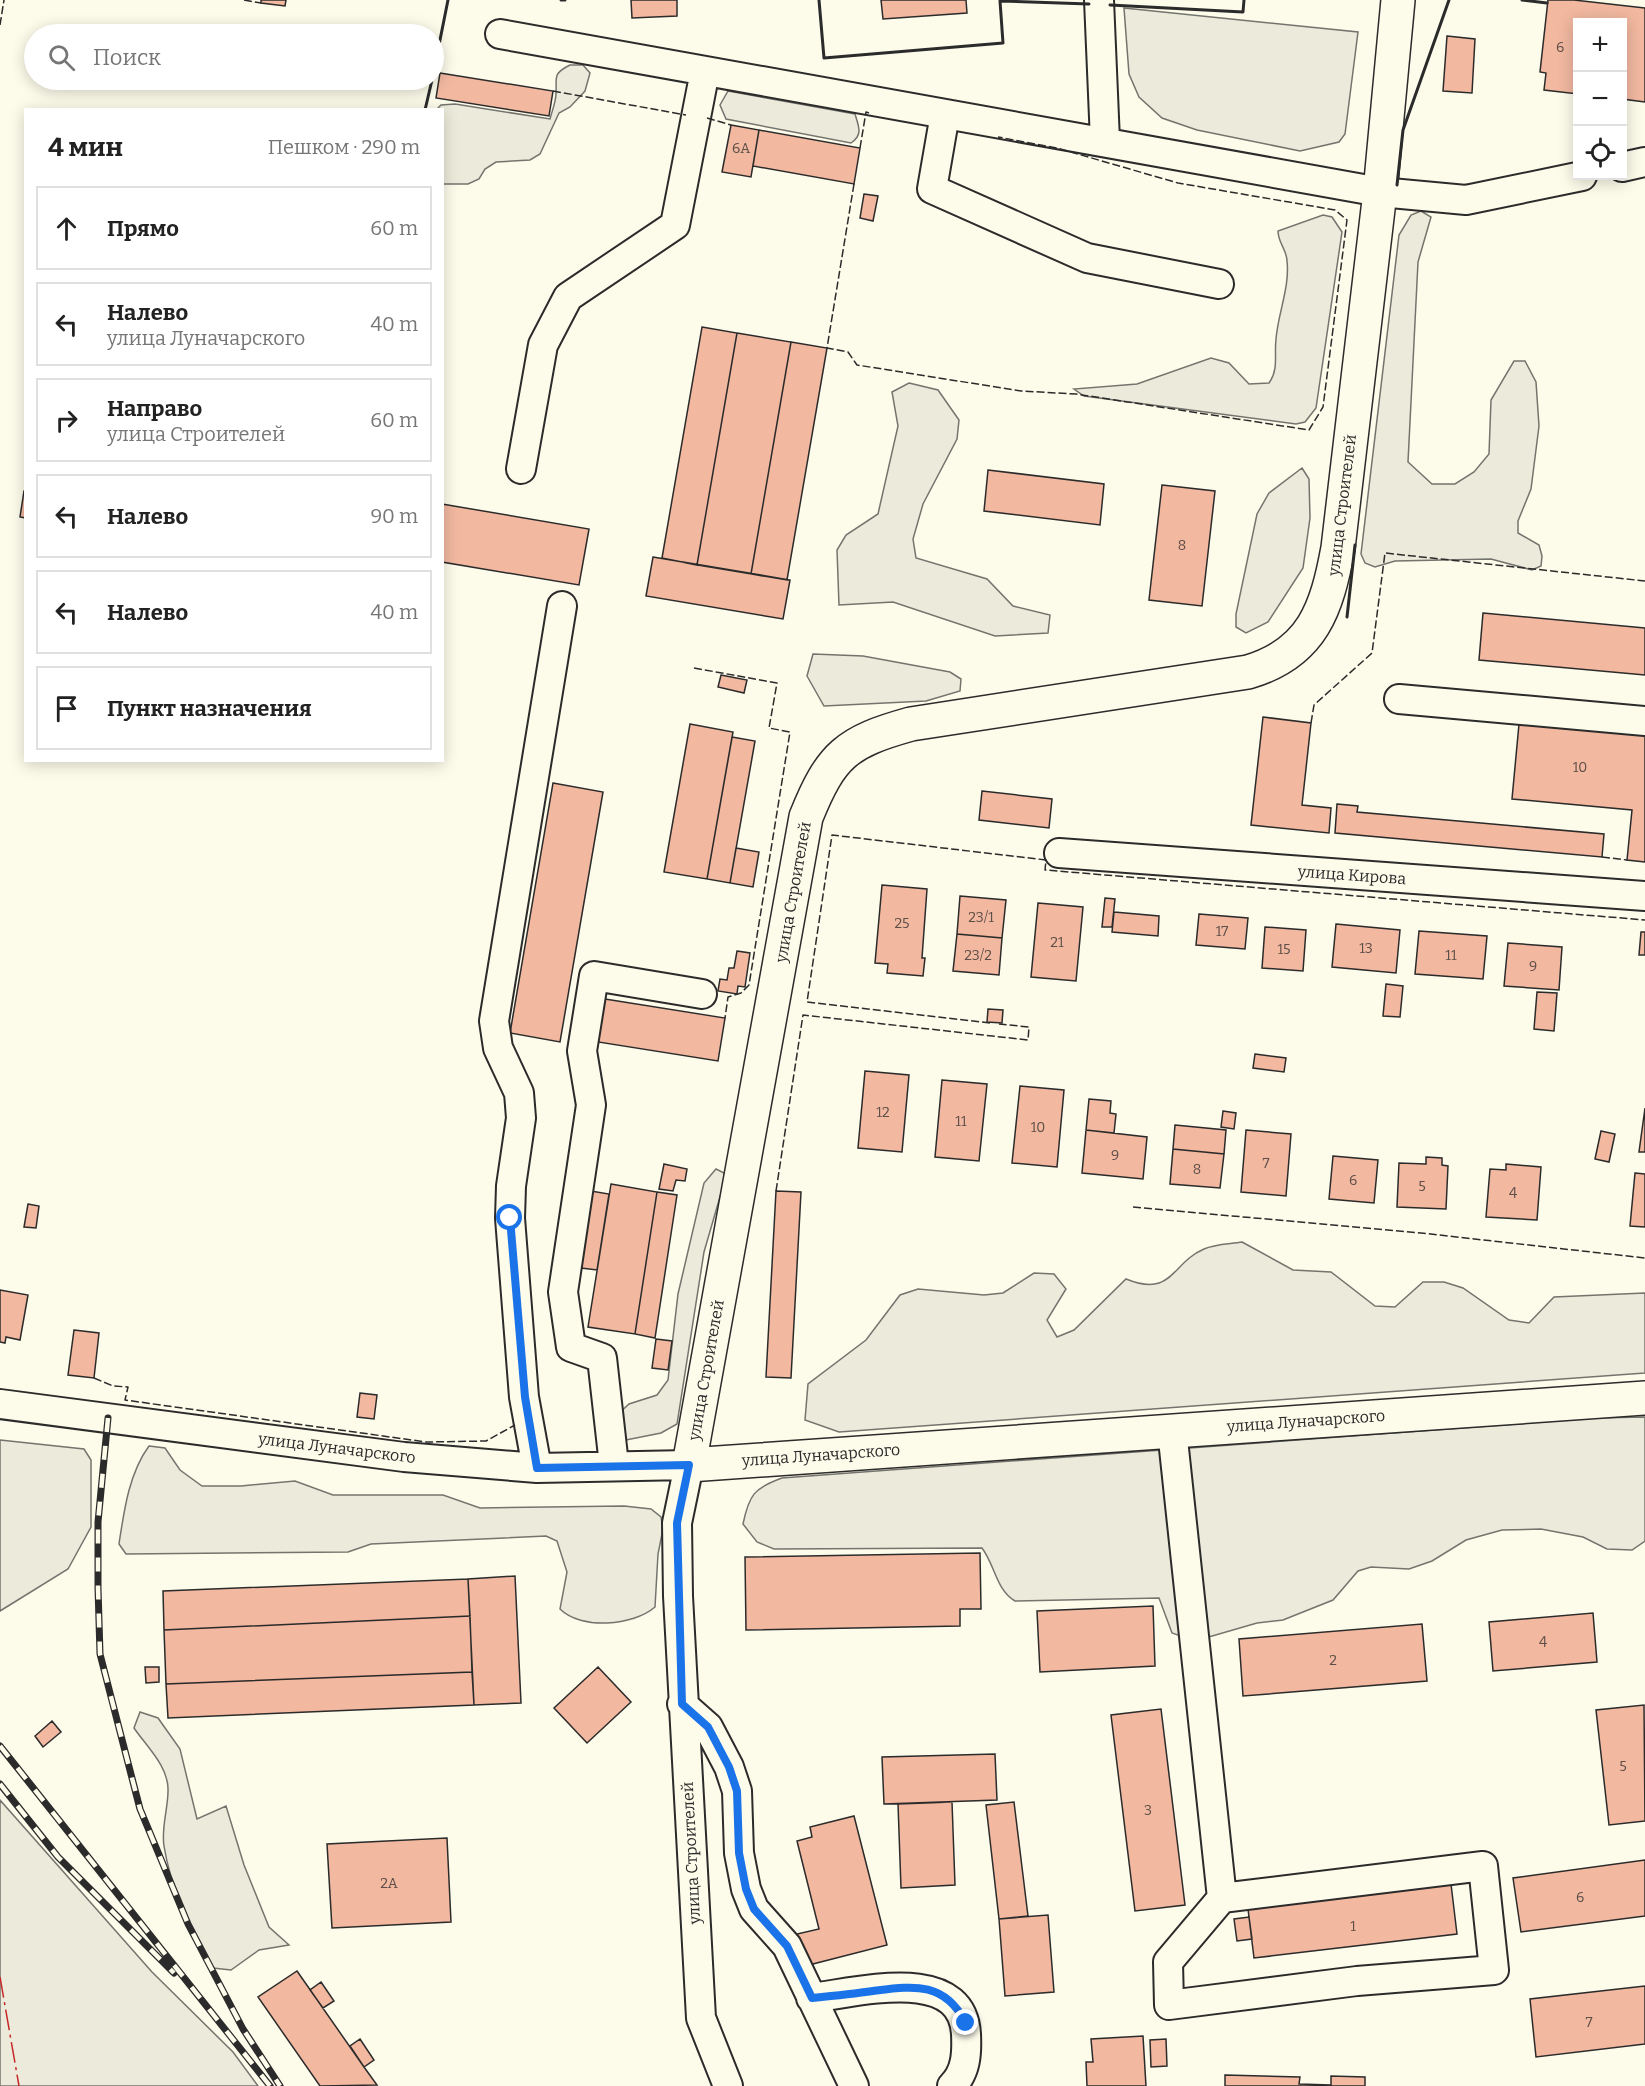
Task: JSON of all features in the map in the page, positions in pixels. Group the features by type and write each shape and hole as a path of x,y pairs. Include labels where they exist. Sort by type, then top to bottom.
{"main road":[{"name":"улица Строителей","path":"689,1465 806,817 830,767 841,755 857,744 911,724 1248,672 1268,666 1306,638 1322,614 1332,585 1338,548 1380,192 1398,0"},
{"name":"улица Луначарского","path":"689,1465 1645,1398"}],"street":[{"path":"1099,0 1105,141"},
{"path":"500,34 1380,192 1466,200 1573,178"},
{"path":"521,469 543,345 568,297 675,225 705,71"},
{"path":"945,114 932,189 1087,258 1219,284"},
{"path":"1627,166 1645,162"},
{"path":"537,1468 525,1397 510,1218 511,1186 521,1118 519,1093 498,1048 494,1020 562,606"},
{"path":"1399,699 1645,721"},
{"name":"улица Кирова","path":"1059,853 1645,897"},
{"path":"614,1465 602,1358 571,1347 563,1292 591,1105 582,1051 594,976 702,994"},
{"name":"улица Луначарского","path":"0,1404 404,1457 537,1468 689,1465"},
{"path":"1172,1430 1222,1898 1168,1962 1169,2005 1358,1982 1494,1970 1483,1866 1222,1898"},
{"name":"улица Строителей","path":"689,1465 677,1523 682,1704 701,2018 728,2086"},
{"path":"682,1704 708,1727 729,1767 737,1791 739,1853 746,1889 754,1909 787,1946 854,2086"},
{"path":"812,1998 916,1986 940,1993 957,2007 966,2023 967,2054 960,2077 952,2086"}],"shaded area":[{"path":"1124,8 1358,32 1345,134 1339,142 1300,151 1197,130 1162,118 1139,97 1129,74"},
{"path":"570,65 583,65 590,73 585,91 570,107 559,113 540,154 530,160 496,162 485,169 479,179 468,184 444,184 444,108 438,108 441,105 455,104 550,119 555,100 557,76 560,71"},
{"path":"728,91 855,114 859,134 851,143 726,119 720,105"},
{"path":"1421,211 1431,217 1418,262 1408,462 1432,484 1455,484 1474,472 1489,454 1491,400 1514,361 1525,361 1536,382 1539,426 1531,489 1518,521 1518,533 1539,545 1542,556 1541,566 1532,570 1491,559 1395,561 1375,567 1365,563 1361,554 1399,235 1411,215"},
{"path":"1323,215 1332,217 1342,232 1316,408 1305,422 1296,424 1084,396 1074,389 1137,384 1211,358 1229,363 1249,384 1269,383 1275,367 1277,329 1287,271 1287,257 1278,231"},
{"path":"909,383 938,390 959,420 957,439 923,504 913,539 916,558 987,579 1013,606 1050,615 1048,633 995,636 893,602 839,605 837,550 846,535 878,514 898,426 892,392"},
{"path":"1302,468 1309,479 1310,518 1303,568 1268,622 1246,633 1236,627 1236,614 1257,514 1269,493"},
{"path":"813,654 863,656 950,672 961,679 960,691 926,701 824,706 807,676"},
{"path":"716,1169 724,1173 724,1183 704,1252 677,1424 661,1433 626,1440 618,1435 615,1417 629,1404 657,1395 668,1380 678,1294 704,1183"},
{"path":"1242,1242 1293,1270 1331,1272 1375,1306 1395,1307 1423,1282 1444,1282 1463,1288 1509,1320 1529,1323 1554,1297 1645,1293 1645,1373 839,1432 805,1420 808,1384 866,1340 900,1295 918,1289 984,1295 1003,1293 1034,1273 1054,1274 1066,1289 1047,1320 1057,1337 1074,1330 1126,1279 1141,1284 1163,1282 1184,1262 1204,1249"},
{"path":"1645,1417 1645,1541 1632,1550 1607,1549 1583,1537 1541,1529 1502,1530 1466,1540 1432,1561 1409,1569 1371,1567 1358,1571 1333,1600 1283,1620 1257,1623 1195,1641 1172,1633 1159,1598 1015,1601 1000,1584 982,1548 774,1549 757,1542 743,1524 754,1494 765,1485 782,1478 1596,1418"},
{"path":"0,1440 84,1449 91,1460 91,1527 68,1569 0,1611"},
{"path":"149,1446 165,1448 180,1470 202,1486 241,1486 295,1481 333,1495 443,1495 480,1508 624,1506 651,1509 661,1517 663,1529 658,1554 655,1607 621,1622 593,1623 569,1616 560,1609 567,1572 557,1541 546,1536 371,1544 348,1552 126,1554 119,1544 125,1506 132,1480"},
{"path":"140,1712 158,1718 180,1749 197,1819 226,1806 244,1865 269,1927 289,1945 259,1950 231,1970 213,1968 190,1924 167,1862 163,1839 168,1798 167,1782 161,1766 134,1728"},
{"path":"0,1800 152,1972 233,2052 258,2086 0,2086"}],"building":[{"path":"261,0 286,0 285,6 261,3"},
{"path":"631,0 677,0 677,16 632,18"},
{"path":"881,0 966,0 967,13 883,19"},
{"path":"1548,0 1574,0 1645,8 1645,102 1627,100 1627,18 1573,18 1573,93 1544,90 1546,73 1540,72"},
{"path":"1447,36 1475,39 1472,93 1443,91"},
{"path":"444,74 553,91 549,116 436,98 437,90 444,90"},
{"path":"731,125 759,130 751,177 722,172"},
{"path":"759,130 860,148 854,184 753,166"},
{"path":"864,194 878,196 873,221 860,218"},
{"path":"702,327 737,333 697,565 662,558"},
{"path":"737,333 791,342 751,574 697,565"},
{"path":"791,342 827,348 787,580 751,574"},
{"path":"988,470 1104,484 1100,525 984,511"},
{"path":"1162,485 1215,491 1202,606 1149,600"},
{"path":"24,491 24,518 20,517"},
{"path":"444,504 589,529 579,585 444,562"},
{"path":"653,557 790,580 783,619 646,596"},
{"path":"1483,613 1645,628 1645,675 1479,660"},
{"path":"721,675 747,680 744,693 718,687"},
{"path":"1263,717 1311,723 1302,805 1331,808 1329,833 1251,825"},
{"path":"690,724 733,732 707,879 664,872"},
{"path":"1519,724 1645,735 1645,862 1627,860 1632,810 1512,799"},
{"path":"732,737 755,741 730,883 707,879"},
{"path":"553,783 603,792 560,1042 510,1033"},
{"path":"982,791 1052,799 1049,828 979,820"},
{"path":"1337,804 1358,806 1357,812 1604,834 1602,857 1335,833"},
{"path":"736,848 759,852 753,887 730,883"},
{"path":"882,885 927,889 922,958 925,958 923,976 887,973 888,964 875,963"},
{"path":"960,896 1006,900 1002,938 957,934"},
{"path":"1105,898 1115,899 1112,927 1102,927"},
{"path":"1038,903 1083,907 1076,981 1031,977"},
{"path":"1114,912 1159,916 1158,936 1112,932"},
{"path":"1199,914 1248,918 1245,949 1196,945"},
{"path":"1336,924 1400,930 1396,973 1332,967"},
{"path":"1265,927 1306,930 1303,971 1262,968"},
{"path":"1419,931 1487,936 1483,979 1415,974"},
{"path":"1641,932 1645,932 1645,955 1639,955"},
{"path":"957,934 1002,938 999,975 953,971"},
{"path":"1508,943 1562,947 1559,990 1504,986"},
{"path":"737,951 750,953 745,987 738,986 737,994 718,991 720,979 727,980 729,968 734,968"},
{"path":"1386,984 1403,986 1400,1017 1383,1016"},
{"path":"1537,992 1557,993 1554,1031 1534,1029"},
{"path":"605,999 725,1018 718,1061 598,1042"},
{"path":"988,1009 1003,1010 1002,1023 987,1022"},
{"path":"1255,1054 1286,1058 1284,1072 1253,1068"},
{"path":"865,1071 909,1075 902,1152 858,1148"},
{"path":"942,1080 987,1084 979,1161 935,1157"},
{"path":"1020,1086 1064,1090 1057,1167 1012,1163"},
{"path":"1089,1099 1111,1101 1110,1113 1116,1114 1114,1133 1086,1130"},
{"path":"1645,1108 1645,1152 1639,1152"},
{"path":"1223,1111 1236,1113 1234,1129 1221,1127"},
{"path":"1175,1125 1226,1130 1224,1154 1173,1149"},
{"path":"1086,1130 1147,1137 1143,1179 1082,1173"},
{"path":"1246,1130 1291,1134 1286,1196 1241,1192"},
{"path":"1601,1131 1615,1134 1609,1162 1595,1159"},
{"path":"1173,1149 1224,1154 1220,1188 1170,1184"},
{"path":"1333,1156 1378,1160 1374,1203 1329,1199"},
{"path":"1426,1157 1442,1158 1442,1165 1448,1166 1446,1209 1397,1207 1399,1163 1426,1164"},
{"path":"664,1164 687,1169 685,1181 676,1180 673,1191 659,1189"},
{"path":"1506,1164 1541,1167 1537,1220 1486,1217 1490,1169 1506,1170"},
{"path":"1635,1173 1645,1174 1645,1227 1630,1226"},
{"path":"611,1184 657,1192 635,1334 588,1327"},
{"path":"585,1190 609,1194 597,1270 573,1267"},
{"path":"776,1191 801,1192 791,1378 766,1377"},
{"path":"657,1192 677,1195 655,1338 635,1334"},
{"path":"28,1204 39,1206 36,1228 24,1227"},
{"path":"0,1290 28,1295 20,1340 6,1337 5,1343 0,1342"},
{"path":"74,1330 99,1333 94,1378 68,1375"},
{"path":"656,1339 672,1341 668,1370 652,1368"},
{"path":"360,1393 377,1395 374,1419 357,1417"},
{"path":"980,1553 981,1609 960,1609 960,1626 746,1630 745,1557"},
{"path":"515,1576 521,1703 474,1705 468,1579"},
{"path":"468,1579 470,1616 164,1630 163,1591"},
{"path":"1153,1606 1155,1666 1040,1672 1037,1611"},
{"path":"1593,1613 1597,1662 1493,1671 1489,1622"},
{"path":"470,1616 472,1672 166,1684 164,1630"},
{"path":"1422,1624 1427,1681 1243,1696 1239,1639"},
{"path":"145,1667 159,1667 159,1682 146,1683"},
{"path":"598,1667 631,1702 587,1743 554,1708"},
{"path":"472,1672 474,1705 168,1718 166,1684"},
{"path":"1644,1705 1645,1821 1609,1825 1596,1710"},
{"path":"1161,1709 1185,1905 1135,1911 1111,1715"},
{"path":"52,1721 61,1732 43,1747 35,1736"},
{"path":"995,1754 997,1800 884,1804 882,1757"},
{"path":"952,1802 955,1885 901,1888 898,1804"},
{"path":"1014,1802 1028,1916 999,1919 986,1805"},
{"path":"854,1816 887,1945 805,1966 797,1934 819,1929 797,1841 812,1837 810,1827"},
{"path":"447,1838 451,1922 332,1928 327,1844"},
{"path":"1645,1860 1645,1916 1521,1932 1513,1878"},
{"path":"1451,1884 1457,1934 1254,1958 1248,1909"},
{"path":"1048,1915 1054,1992 1005,1996 999,1919"},
{"path":"1249,1917 1252,1939 1237,1941 1234,1919"},
{"path":"297,1971 377,2085 320,2086 258,1997"},
{"path":"321,1982 334,2001 323,2008 310,1990"},
{"path":"1645,1986 1645,2044 1536,2057 1530,1999"},
{"path":"1143,2036 1146,2086 1087,2086 1086,2062 1093,2062 1091,2039"},
{"path":"360,2039 374,2060 364,2067 350,2046"},
{"path":"1166,2039 1167,2066 1151,2067 1150,2040"},
{"path":"1225,2075 1300,2077 1299,2084 1331,2085 1331,2076 1365,2077 1365,2086 1225,2086"}],"railway":[{"path":"108,1418 98,1522 100,1654 118,1724 140,1809 188,1924 243,2029 280,2086"},
{"path":"0,1746 270,2086"},
{"path":"0,1784 58,1857 174,1973"}],"fence":[{"path":"0,25 4,0"},
{"path":"244,0 261,3"},
{"path":"553,91 686,115"},
{"path":"860,148 866,112 869,113"},
{"path":"707,118 731,125"},
{"path":"854,184 827,348 848,352 857,365 1021,391 1076,394 1309,430 1323,407 1347,220 1335,210 1178,183 1057,148 998,137"},
{"path":"1311,723 1314,705 1372,653 1385,553 1645,581"},
{"path":"694,668 777,683 769,728 790,732 749,985 741,993 728,997 725,1018"},
{"path":"990,1023 807,1002 832,835 1046,860 1045,870 1645,920"},
{"path":"1602,857 1627,860"},
{"path":"776,1191 803,1015 1028,1040 1029,1027 999,1024"},
{"path":"1133,1207 1421,1233 1645,1258"},
{"path":"94,1378 113,1386 128,1387 125,1400 426,1442 486,1441 515,1425"}],"wall":[{"path":"443,24 448,0"},
{"path":"819,0 824,58 1003,43 1000,1 1089,4"},
{"path":"1110,5 1243,12 1244,0"},
{"path":"1397,185 1403,130 1449,0"},
{"path":"1522,0 1547,3"},
{"path":"425,108 430,90"},
{"path":"1347,617 1355,545"}],"power":[{"path":"0,1977 19,2086"}],"route":[{"path":"510,1218 525,1397 537,1468 689,1465 677,1523 682,1704 708,1727 729,1767 737,1791 739,1853 746,1889 754,1909 787,1946 812,1998 916,1986 940,1993 957,2007 966,2023"}]}
